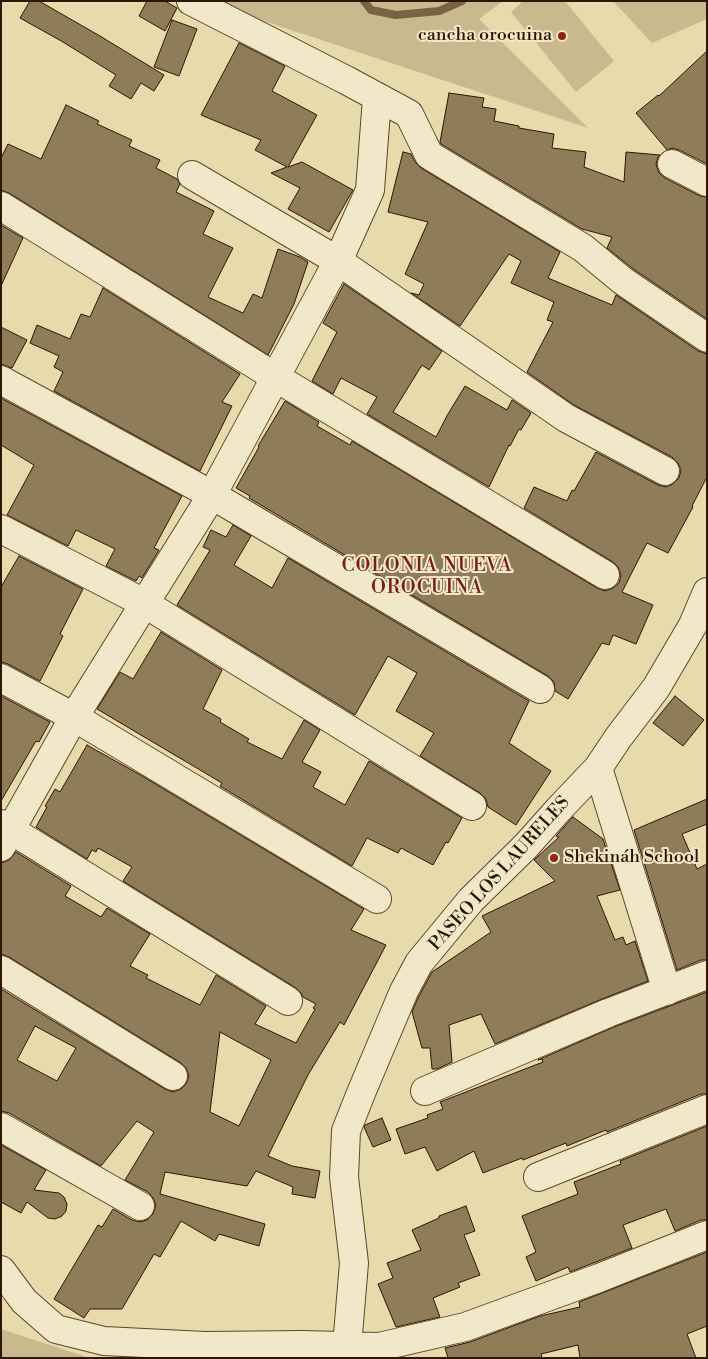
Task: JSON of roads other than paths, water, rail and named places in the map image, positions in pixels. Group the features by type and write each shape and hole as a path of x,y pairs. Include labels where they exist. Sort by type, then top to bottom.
{"street":[{"path":"191,1 409,114 429,155 583,248 623,281 707,338"},
{"path":"288,1001 5,833 74,717 212,495 338,261 370,190 378,98"},
{"path":"672,164 707,182"},
{"path":"192,175 338,261 566,418 665,471"},
{"path":"1,206 275,377 606,575"},
{"path":"1,380 212,495 540,689"},
{"path":"1,529 144,603 472,806"},
{"path":"702,603 707,642"},
{"name":"PASEO LOS LAURELES","path":"347,1352 354,1263 344,1177 346,1131 404,990 419,963 471,900 526,846 598,768 656,688 702,603"},
{"path":"1,678 74,717 377,899"},
{"path":"598,768 667,990"},
{"path":"1,970 173,1076"},
{"path":"425,1091 608,1013 707,975"},
{"path":"538,1176 707,1108"},
{"path":"1,1127 140,1206"},
{"path":"1,1270 24,1301 56,1329 104,1341 205,1346 302,1345 347,1352 379,1347 465,1327 707,1236"}],"waterway":[{"path":"364,1 371,10 396,15 439,11 462,1"}],"place":[{"name":"cancha orocuina","path":"562,36"},
{"name":"Shekináh School","path":"554,858"}],"district":[{"name":"COLONIA NUEVA OROCUINA","path":"427,577"}]}
